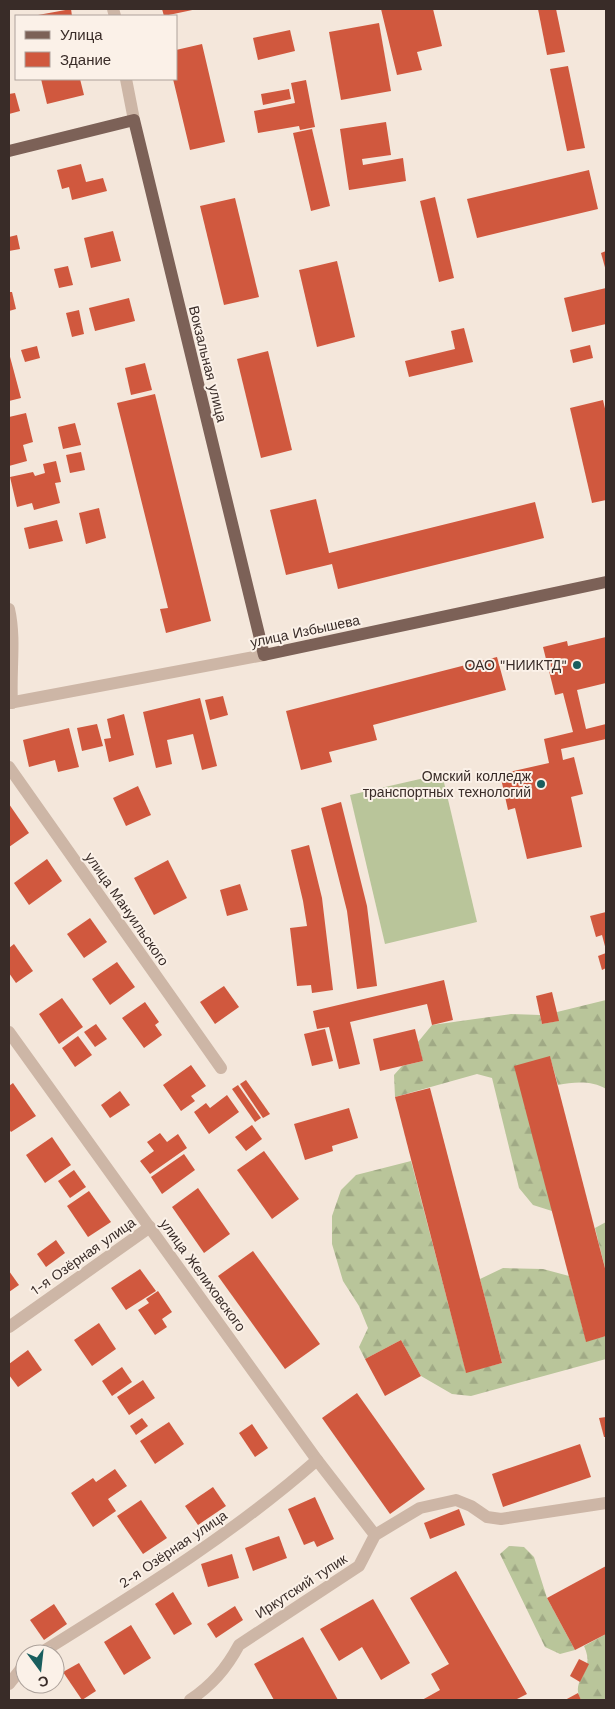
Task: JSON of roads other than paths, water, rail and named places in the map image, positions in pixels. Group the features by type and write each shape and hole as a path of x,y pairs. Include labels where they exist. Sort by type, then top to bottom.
{"main road":[{"path":"9,151 134,120"},
{"name":"Вокзальная улица","path":"134,120 264,655"},
{"name":"улица Избышева","path":"264,655 606,582"}],"street":[{"name":"Вокзальная улица","path":"126,80 134,120"},
{"path":"9,609 14,644 10,669 10,703"},
{"name":"улица Избышева","path":"10,703 264,655"},
{"name":"улица Мануильского","path":"9,767 221,1068"},
{"name":"улица Желиховского","path":"9,1032 317,1460 375,1535"},
{"name":"1-я Озёрная улица","path":"9,1327 150,1227"},
{"name":"2-я Озёрная улица","path":"55,1644 166,1574 274,1498 317,1460"},
{"path":"375,1535 420,1508 456,1500 487,1517 501,1519 606,1503"},
{"name":"Иркутский тупик","path":"190,1700 211,1685 228,1665 239,1646 360,1566 375,1535"}],"place":[{"name":"ОАО \"НИИКТД\"","path":"577,665"},
{"name":"Омский колледж транспортных технологий","path":"541,784"}]}
